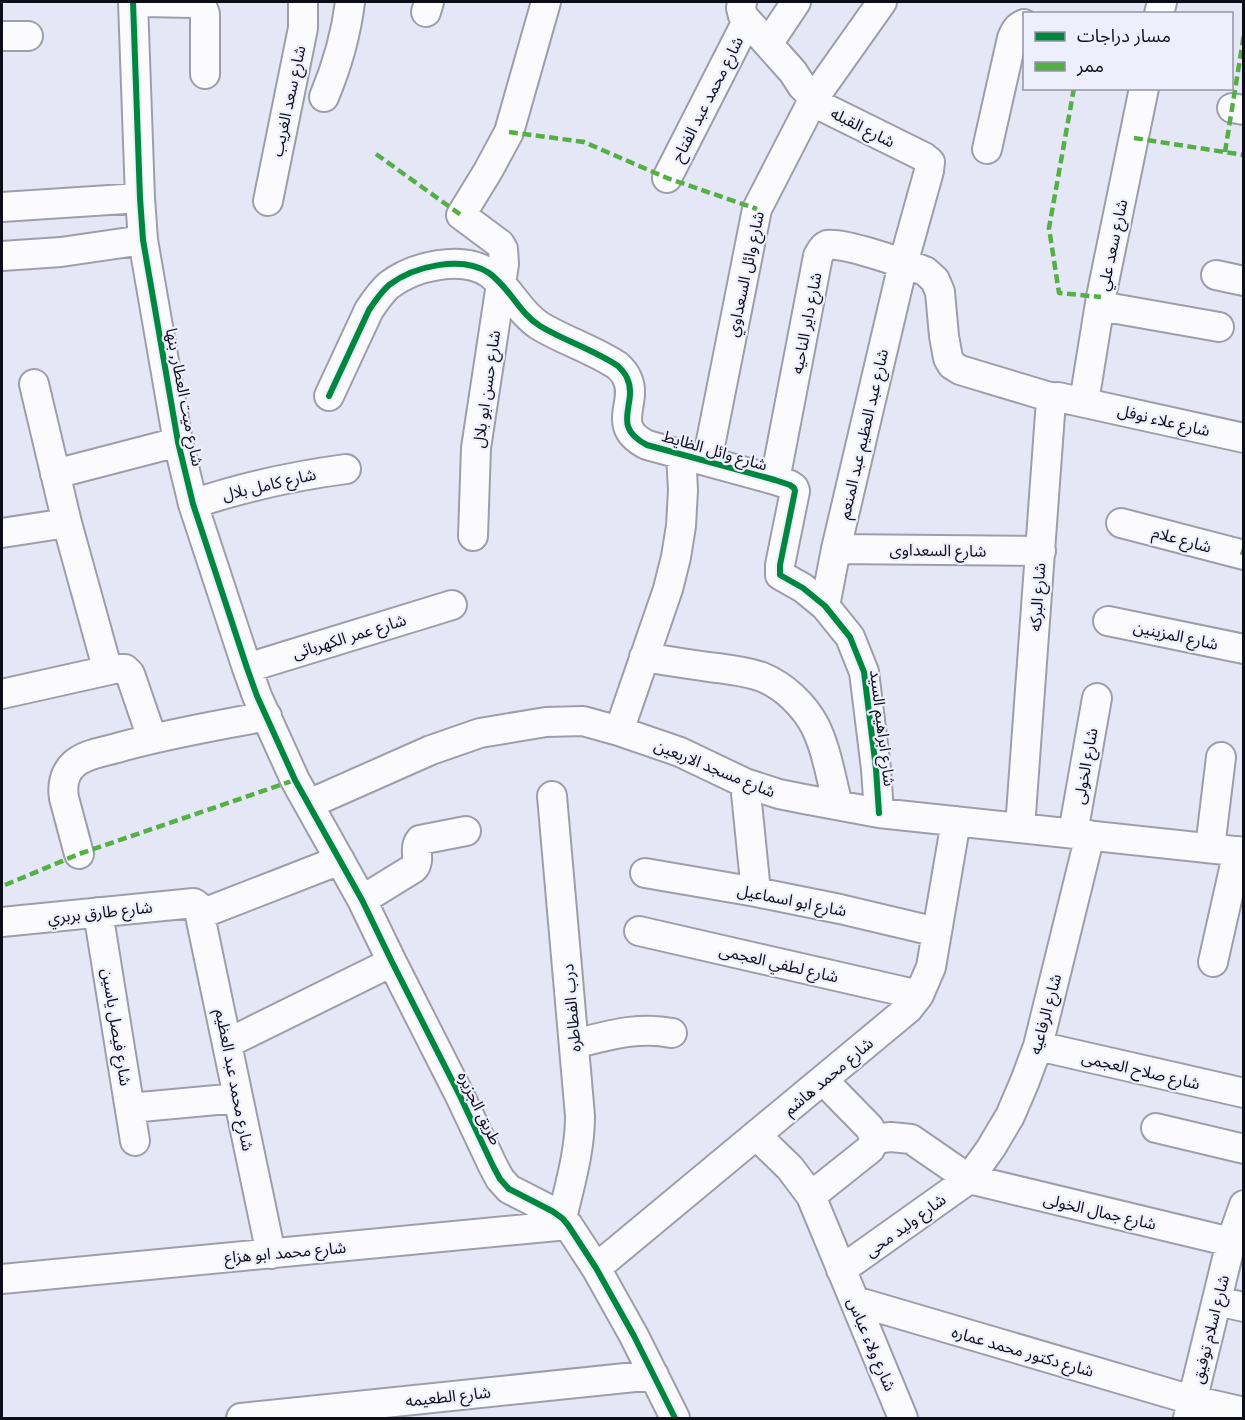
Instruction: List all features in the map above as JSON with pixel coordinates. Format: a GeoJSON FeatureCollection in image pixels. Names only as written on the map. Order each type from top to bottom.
{"type":"FeatureCollection","features":[{"type":"Feature","properties":{"kind":"street","name":"شارع ميت العطار, بنها"},"geometry":{"type":"LineString","coordinates":[[133,2],[143,240],[178,442],[193,504],[247,668],[295,780]]}},
{"type":"Feature","properties":{"kind":"street"},"geometry":{"type":"LineString","coordinates":[[143,2],[194,3],[202,6],[205,14],[205,74]]}},
{"type":"Feature","properties":{"kind":"street","name":"شارع سعد الغريب"},"geometry":{"type":"LineString","coordinates":[[268,201],[303,28],[303,2]]}},
{"type":"Feature","properties":{"kind":"street"},"geometry":{"type":"LineString","coordinates":[[324,97],[344,40],[350,2]]}},
{"type":"Feature","properties":{"kind":"street","name":"شارع حسن ابو بلال"},"geometry":{"type":"LineString","coordinates":[[472,536],[476,448],[504,255],[500,243],[461,215],[509,132],[546,2]]}},
{"type":"Feature","properties":{"kind":"street","name":"شارع محمد عبد الفتاح"},"geometry":{"type":"LineString","coordinates":[[768,44],[796,2]]}},
{"type":"Feature","properties":{"kind":"street"},"geometry":{"type":"LineString","coordinates":[[814,98],[882,2]]}},
{"type":"Feature","properties":{"kind":"street","name":"شارع محمد عبد الفتاح"},"geometry":{"type":"LineString","coordinates":[[667,178],[745,11]]}},
{"type":"Feature","properties":{"kind":"street","name":"شارع القبله"},"geometry":{"type":"LineString","coordinates":[[745,11],[802,86],[825,108],[930,162],[903,264]]}},
{"type":"Feature","properties":{"kind":"street"},"geometry":{"type":"LineString","coordinates":[[987,149],[1012,38],[1014,32],[1023,25]]}},
{"type":"Feature","properties":{"kind":"street","name":"شارع سعد علي"},"geometry":{"type":"LineString","coordinates":[[1083,402],[1144,90]]}},
{"type":"Feature","properties":{"kind":"street","name":"شارع وائل السعداوي"},"geometry":{"type":"LineString","coordinates":[[694,458],[757,209],[814,98]]}},
{"type":"Feature","properties":{"kind":"street"},"geometry":{"type":"LineString","coordinates":[[2,207],[140,198]]}},
{"type":"Feature","properties":{"kind":"street"},"geometry":{"type":"LineString","coordinates":[[2,256],[62,252],[143,240]]}},
{"type":"Feature","properties":{"kind":"street","name":"شارع داير الناحيه"},"geometry":{"type":"LineString","coordinates":[[775,480],[818,256],[823,248],[833,244],[903,264]]}},
{"type":"Feature","properties":{"kind":"street"},"geometry":{"type":"LineString","coordinates":[[329,396],[369,310],[377,297],[400,278],[414,271],[451,263],[474,266],[489,273],[501,284]]}},
{"type":"Feature","properties":{"kind":"street"},"geometry":{"type":"LineString","coordinates":[[903,264],[925,271],[934,280],[940,292],[946,347],[952,365],[960,370],[1053,398],[1083,402]]}},
{"type":"Feature","properties":{"kind":"street","name":"شارع عبد العظيم عبد المنعم"},"geometry":{"type":"LineString","coordinates":[[825,606],[836,549],[903,264]]}},
{"type":"Feature","properties":{"kind":"street","name":"شارع وائل الظايط"},"geometry":{"type":"LineString","coordinates":[[501,284],[524,314],[539,326],[612,362],[623,372],[630,392],[627,422],[634,436],[647,445],[775,480]]}},
{"type":"Feature","properties":{"kind":"street"},"geometry":{"type":"LineString","coordinates":[[1100,306],[1219,327]]}},
{"type":"Feature","properties":{"kind":"street"},"geometry":{"type":"LineString","coordinates":[[34,384],[67,523],[106,664],[109,668],[114,669]]}},
{"type":"Feature","properties":{"kind":"street","name":"شارع البركه"},"geometry":{"type":"LineString","coordinates":[[1020,828],[1053,398]]}},
{"type":"Feature","properties":{"kind":"street","name":"شارع علاء نوفل"},"geometry":{"type":"LineString","coordinates":[[1083,402],[1244,438]]}},
{"type":"Feature","properties":{"kind":"street"},"geometry":{"type":"LineString","coordinates":[[55,474],[178,442]]}},
{"type":"Feature","properties":{"kind":"street"},"geometry":{"type":"LineString","coordinates":[[619,731],[668,589],[681,526],[683,490],[694,458]]}},
{"type":"Feature","properties":{"kind":"street","name":"شارع كامل بلال"},"geometry":{"type":"LineString","coordinates":[[193,504],[230,491],[268,482],[345,469]]}},
{"type":"Feature","properties":{"kind":"street","name":"شارع ابراهيم السيد"},"geometry":{"type":"LineString","coordinates":[[775,480],[790,485],[795,491],[780,575],[803,588],[825,606],[850,637],[864,672],[879,813]]}},
{"type":"Feature","properties":{"kind":"street"},"geometry":{"type":"LineString","coordinates":[[2,533],[67,523]]}},
{"type":"Feature","properties":{"kind":"street","name":"شارع علام"},"geometry":{"type":"LineString","coordinates":[[1121,523],[1244,555]]}},
{"type":"Feature","properties":{"kind":"street","name":"شارع السعداوى"},"geometry":{"type":"LineString","coordinates":[[836,549],[1041,551]]}},
{"type":"Feature","properties":{"kind":"street","name":"شارع عمر الكهربائى"},"geometry":{"type":"LineString","coordinates":[[247,668],[452,605]]}},
{"type":"Feature","properties":{"kind":"street","name":"شارع المزينين"},"geometry":{"type":"LineString","coordinates":[[1108,621],[1244,649]]}},
{"type":"Feature","properties":{"kind":"street"},"geometry":{"type":"LineString","coordinates":[[644,657],[762,677],[796,699],[815,726],[821,741],[838,805]]}},
{"type":"Feature","properties":{"kind":"street"},"geometry":{"type":"LineString","coordinates":[[2,694],[114,669],[125,669],[130,674],[152,738]]}},
{"type":"Feature","properties":{"kind":"street","name":"شارع الخولى"},"geometry":{"type":"LineString","coordinates":[[1081,834],[1097,698]]}},
{"type":"Feature","properties":{"kind":"street"},"geometry":{"type":"LineString","coordinates":[[79,854],[63,789],[64,781],[74,764],[90,755],[152,738],[267,716]]}},
{"type":"Feature","properties":{"kind":"street","name":"شارع مسجد الاربعين"},"geometry":{"type":"LineString","coordinates":[[309,804],[431,750],[480,733],[546,722],[583,721],[680,752],[745,783],[779,794],[879,813],[1241,852]]}},
{"type":"Feature","properties":{"kind":"street"},"geometry":{"type":"LineString","coordinates":[[1210,848],[1221,757]]}},
{"type":"Feature","properties":{"kind":"street","name":"طريق الجزيره"},"geometry":{"type":"LineString","coordinates":[[295,780],[362,900],[500,1179],[510,1189],[552,1211],[565,1221],[596,1268],[634,1336],[675,1419]]}},
{"type":"Feature","properties":{"kind":"street"},"geometry":{"type":"LineString","coordinates":[[745,783],[756,892]]}},
{"type":"Feature","properties":{"kind":"street","name":"درب الفطاطره"},"geometry":{"type":"LineString","coordinates":[[552,796],[580,1116],[580,1134],[565,1221]]}},
{"type":"Feature","properties":{"kind":"street","name":"شارع محمد هاشم"},"geometry":{"type":"LineString","coordinates":[[596,1268],[908,1009],[919,995],[931,967],[956,821]]}},
{"type":"Feature","properties":{"kind":"street"},"geometry":{"type":"LineString","coordinates":[[362,900],[414,868],[418,861],[417,846],[420,840],[466,831]]}},
{"type":"Feature","properties":{"kind":"street","name":"شارع الرفاعيه"},"geometry":{"type":"LineString","coordinates":[[969,1179],[1010,1116],[1038,1046],[1081,834]]}},
{"type":"Feature","properties":{"kind":"street"},"geometry":{"type":"LineString","coordinates":[[1213,962],[1241,852]]}},
{"type":"Feature","properties":{"kind":"street"},"geometry":{"type":"LineString","coordinates":[[200,910],[340,860]]}},
{"type":"Feature","properties":{"kind":"street","name":"شارع ابو اسماعيل"},"geometry":{"type":"LineString","coordinates":[[645,873],[756,892],[937,932]]}},
{"type":"Feature","properties":{"kind":"street","name":"شارع طارق بربري"},"geometry":{"type":"LineString","coordinates":[[2,922],[194,903],[200,910]]}},
{"type":"Feature","properties":{"kind":"street","name":"شارع محمد عبد العظيم"},"geometry":{"type":"LineString","coordinates":[[200,910],[271,1254]]}},
{"type":"Feature","properties":{"kind":"street","name":"شارع فيصل ياسين"},"geometry":{"type":"LineString","coordinates":[[98,912],[135,1141]]}},
{"type":"Feature","properties":{"kind":"street","name":"شارع لطفي العجمى"},"geometry":{"type":"LineString","coordinates":[[639,931],[919,995]]}},
{"type":"Feature","properties":{"kind":"street"},"geometry":{"type":"LineString","coordinates":[[228,1043],[392,963]]}},
{"type":"Feature","properties":{"kind":"street"},"geometry":{"type":"LineString","coordinates":[[574,1044],[634,1030],[659,1030],[672,1033]]}},
{"type":"Feature","properties":{"kind":"street","name":"شارع صلاح العجمى"},"geometry":{"type":"LineString","coordinates":[[1038,1046],[1244,1093]]}},
{"type":"Feature","properties":{"kind":"street"},"geometry":{"type":"LineString","coordinates":[[811,1196],[870,1149],[874,1139],[869,1127],[823,1080]]}},
{"type":"Feature","properties":{"kind":"street"},"geometry":{"type":"LineString","coordinates":[[130,1108],[238,1098]]}},
{"type":"Feature","properties":{"kind":"street"},"geometry":{"type":"LineString","coordinates":[[1156,1128],[1244,1149]]}},
{"type":"Feature","properties":{"kind":"street","name":"شارع ولاء عباس"},"geometry":{"type":"LineString","coordinates":[[756,1135],[790,1168],[811,1196],[903,1419]]}},
{"type":"Feature","properties":{"kind":"street"},"geometry":{"type":"LineString","coordinates":[[874,1139],[891,1137],[911,1139],[969,1179]]}},
{"type":"Feature","properties":{"kind":"street","name":"شارع جمال الخولى"},"geometry":{"type":"LineString","coordinates":[[969,1179],[1231,1242]]}},
{"type":"Feature","properties":{"kind":"street","name":"شارع وليد محى"},"geometry":{"type":"LineString","coordinates":[[841,1270],[969,1179]]}},
{"type":"Feature","properties":{"kind":"street","name":"شارع اسلام توفيق"},"geometry":{"type":"LineString","coordinates":[[1190,1409],[1230,1304],[1231,1242],[1244,1205]]}},
{"type":"Feature","properties":{"kind":"street","name":"شارع محمد ابو هزاع"},"geometry":{"type":"LineString","coordinates":[[2,1279],[271,1254],[565,1221]]}},
{"type":"Feature","properties":{"kind":"street","name":"شارع دكتور محمد عماره"},"geometry":{"type":"LineString","coordinates":[[855,1301],[1190,1409],[1244,1412]]}},
{"type":"Feature","properties":{"kind":"street","name":"شارع الطعيمه"},"geometry":{"type":"LineString","coordinates":[[241,1418],[654,1375]]}},
{"type":"Feature","properties":{"kind":"marked path"},"geometry":{"type":"LineString","coordinates":[[1225,152],[1244,34]]}},
{"type":"Feature","properties":{"kind":"marked path"},"geometry":{"type":"LineString","coordinates":[[1074,90],[1049,228],[1059,293],[1101,297]]}},
{"type":"Feature","properties":{"kind":"marked path"},"geometry":{"type":"LineString","coordinates":[[509,132],[584,142],[667,178],[757,209]]}},
{"type":"Feature","properties":{"kind":"marked path"},"geometry":{"type":"LineString","coordinates":[[1134,138],[1244,155]]}},
{"type":"Feature","properties":{"kind":"marked path"},"geometry":{"type":"LineString","coordinates":[[376,154],[461,215]]}},
{"type":"Feature","properties":{"kind":"marked path"},"geometry":{"type":"LineString","coordinates":[[1242,555],[1244,549]]}},
{"type":"Feature","properties":{"kind":"marked path"},"geometry":{"type":"LineString","coordinates":[[5,885],[79,854],[295,780]]}},
{"type":"Feature","properties":{"kind":"cycle path"},"geometry":{"type":"LineString","coordinates":[[133,2],[143,240],[178,442],[193,504],[257,696],[295,780],[362,900],[500,1179],[509,1189],[552,1211],[568,1225],[596,1268],[634,1336],[675,1418]]}},
{"type":"Feature","properties":{"kind":"cycle path"},"geometry":{"type":"LineString","coordinates":[[329,396],[369,310],[389,285],[399,278],[425,268],[438,265],[466,265],[489,273],[540,326],[619,367],[630,387],[627,422],[636,438],[647,445],[775,480],[794,488],[780,575],[803,588],[825,606],[850,637],[864,672],[879,813]]}}]}
